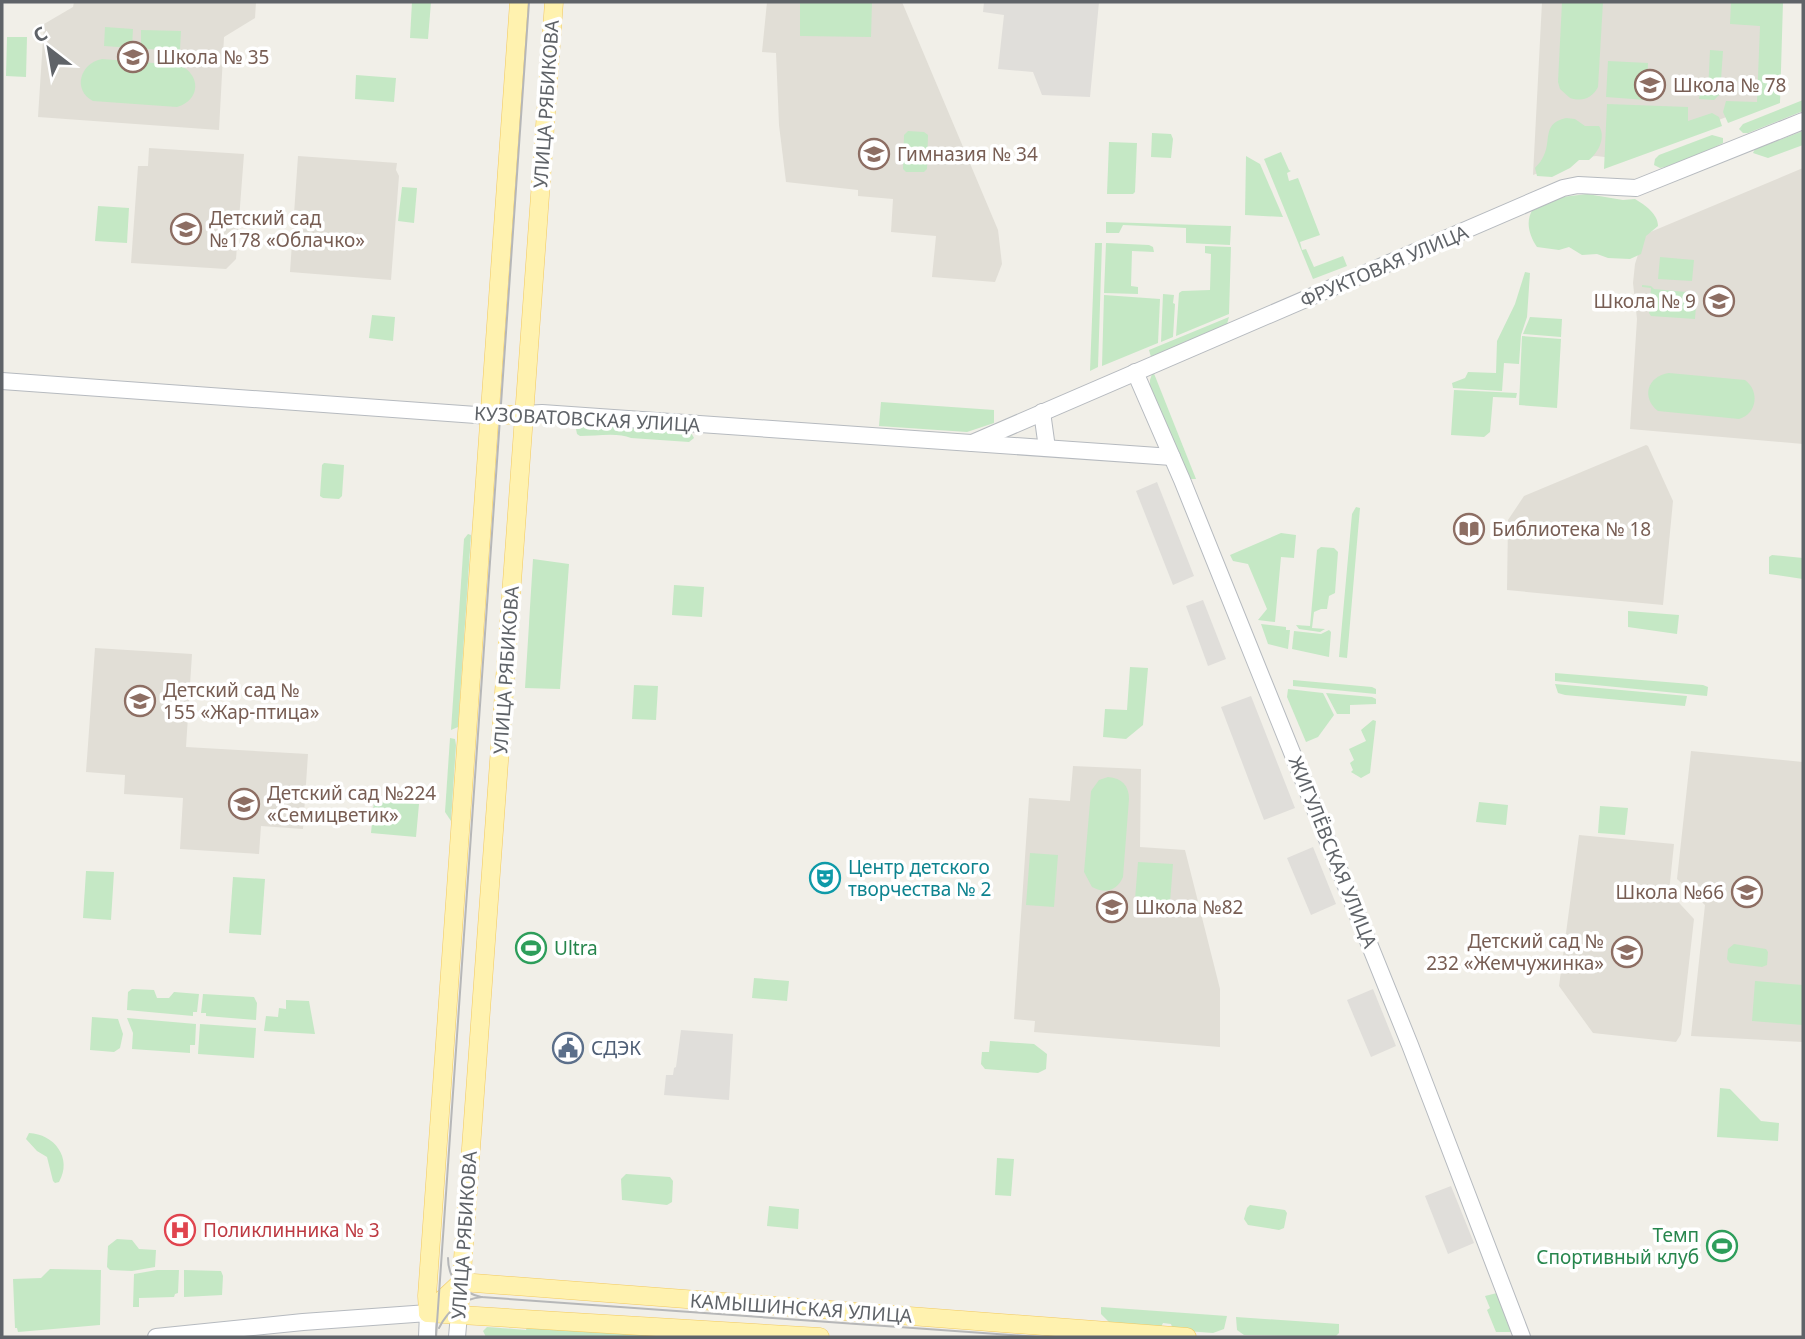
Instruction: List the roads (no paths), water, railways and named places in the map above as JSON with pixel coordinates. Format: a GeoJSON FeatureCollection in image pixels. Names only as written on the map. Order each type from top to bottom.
{"type":"FeatureCollection","features":[{"type":"Feature","properties":{"kind":"main road","name":"УЛИЦА РЯБИКОВА"},"geometry":{"type":"LineString","coordinates":[[428,1313],[427,1296],[519,2]]}},
{"type":"Feature","properties":{"kind":"main road","name":"УЛИЦА РЯБИКОВА"},"geometry":{"type":"LineString","coordinates":[[459,1314],[554,2]]}},
{"type":"Feature","properties":{"kind":"main road","name":"КУЗОВАТОВСКАЯ УЛИЦА"},"geometry":{"type":"LineString","coordinates":[[491,416],[524,414]]}},
{"type":"Feature","properties":{"kind":"main road"},"geometry":{"type":"LineString","coordinates":[[428,1313],[461,1282]]}},
{"type":"Feature","properties":{"kind":"main road","name":"КАМЫШИНСКАЯ УЛИЦА"},"geometry":{"type":"LineString","coordinates":[[461,1282],[1187,1337]]}},
{"type":"Feature","properties":{"kind":"main road","name":"КАМЫШИНСКАЯ УЛИЦА"},"geometry":{"type":"LineString","coordinates":[[428,1313],[821,1337]]}},
{"type":"Feature","properties":{"kind":"street","name":"ФРУКТОВАЯ УЛИЦА"},"geometry":{"type":"LineString","coordinates":[[972,443],[1563,188],[1578,185],[1636,188],[1803,121]]}},
{"type":"Feature","properties":{"kind":"street","name":"ЖИГУЛЁВСКАЯ УЛИЦА"},"geometry":{"type":"LineString","coordinates":[[1135,372],[1172,457],[1426,1085],[1521,1337]]}},
{"type":"Feature","properties":{"kind":"street","name":"КУЗОВАТОВСКАЯ УЛИЦА"},"geometry":{"type":"LineString","coordinates":[[2,381],[491,416]]}},
{"type":"Feature","properties":{"kind":"street"},"geometry":{"type":"LineString","coordinates":[[1042,412],[1047,448]]}},
{"type":"Feature","properties":{"kind":"street","name":"КУЗОВАТОВСКАЯ УЛИЦА"},"geometry":{"type":"LineString","coordinates":[[524,414],[542,413],[1172,457]]}},
{"type":"Feature","properties":{"kind":"street","name":"КАМЫШИНСКАЯ УЛИЦА"},"geometry":{"type":"LineString","coordinates":[[156,1337],[428,1313]]}},
{"type":"Feature","properties":{"kind":"street","name":"УЛИЦА РЯБИКОВА"},"geometry":{"type":"LineString","coordinates":[[427,1337],[428,1313]]}},
{"type":"Feature","properties":{"kind":"street","name":"УЛИЦА РЯБИКОВА"},"geometry":{"type":"LineString","coordinates":[[457,1337],[459,1314]]}},
{"type":"Feature","properties":{"kind":"tram line"},"geometry":{"type":"LineString","coordinates":[[436,1337],[529,2]]}},
{"type":"Feature","properties":{"kind":"tram line"},"geometry":{"type":"LineString","coordinates":[[448,1258],[450,1272],[457,1284],[467,1292],[481,1297],[1039,1337]]}},
{"type":"Feature","properties":{"kind":"tram line"},"geometry":{"type":"LineString","coordinates":[[439,1328],[456,1306],[482,1297]]}},
{"type":"Feature","properties":{"kind":"place","name":"Школа № 35"},"geometry":{"type":"Point","coordinates":[133,57]}},
{"type":"Feature","properties":{"kind":"place","name":"Школа № 78"},"geometry":{"type":"Point","coordinates":[1650,85]}},
{"type":"Feature","properties":{"kind":"place","name":"Гимназия № 34"},"geometry":{"type":"Point","coordinates":[874,154]}},
{"type":"Feature","properties":{"kind":"place","name":"Детский сад №178 «Облачко»"},"geometry":{"type":"Point","coordinates":[186,229]}},
{"type":"Feature","properties":{"kind":"place","name":"Школа № 9"},"geometry":{"type":"Point","coordinates":[1719,301]}},
{"type":"Feature","properties":{"kind":"place","name":"Библиотека № 18"},"geometry":{"type":"Point","coordinates":[1469,529]}},
{"type":"Feature","properties":{"kind":"place","name":"Детский сад № 155 «Жар-птица»"},"geometry":{"type":"Point","coordinates":[140,701]}},
{"type":"Feature","properties":{"kind":"place","name":"Детский сад №224 «Семицветик»"},"geometry":{"type":"Point","coordinates":[244,804]}},
{"type":"Feature","properties":{"kind":"place","name":"Центр детского творчества № 2"},"geometry":{"type":"Point","coordinates":[825,878]}},
{"type":"Feature","properties":{"kind":"place","name":"Школа №66"},"geometry":{"type":"Point","coordinates":[1747,892]}},
{"type":"Feature","properties":{"kind":"place","name":"Школа №82"},"geometry":{"type":"Point","coordinates":[1112,907]}},
{"type":"Feature","properties":{"kind":"place","name":"Ultra"},"geometry":{"type":"Point","coordinates":[531,948]}},
{"type":"Feature","properties":{"kind":"place","name":"Детский сад № 232 «Жемчужинка»"},"geometry":{"type":"Point","coordinates":[1627,952]}},
{"type":"Feature","properties":{"kind":"place","name":"СДЭК"},"geometry":{"type":"Point","coordinates":[568,1048]}},
{"type":"Feature","properties":{"kind":"place","name":"Поликлинника № 3"},"geometry":{"type":"Point","coordinates":[180,1230]}},
{"type":"Feature","properties":{"kind":"place","name":"Темп Спортивный клуб"},"geometry":{"type":"Point","coordinates":[1722,1246]}}]}
